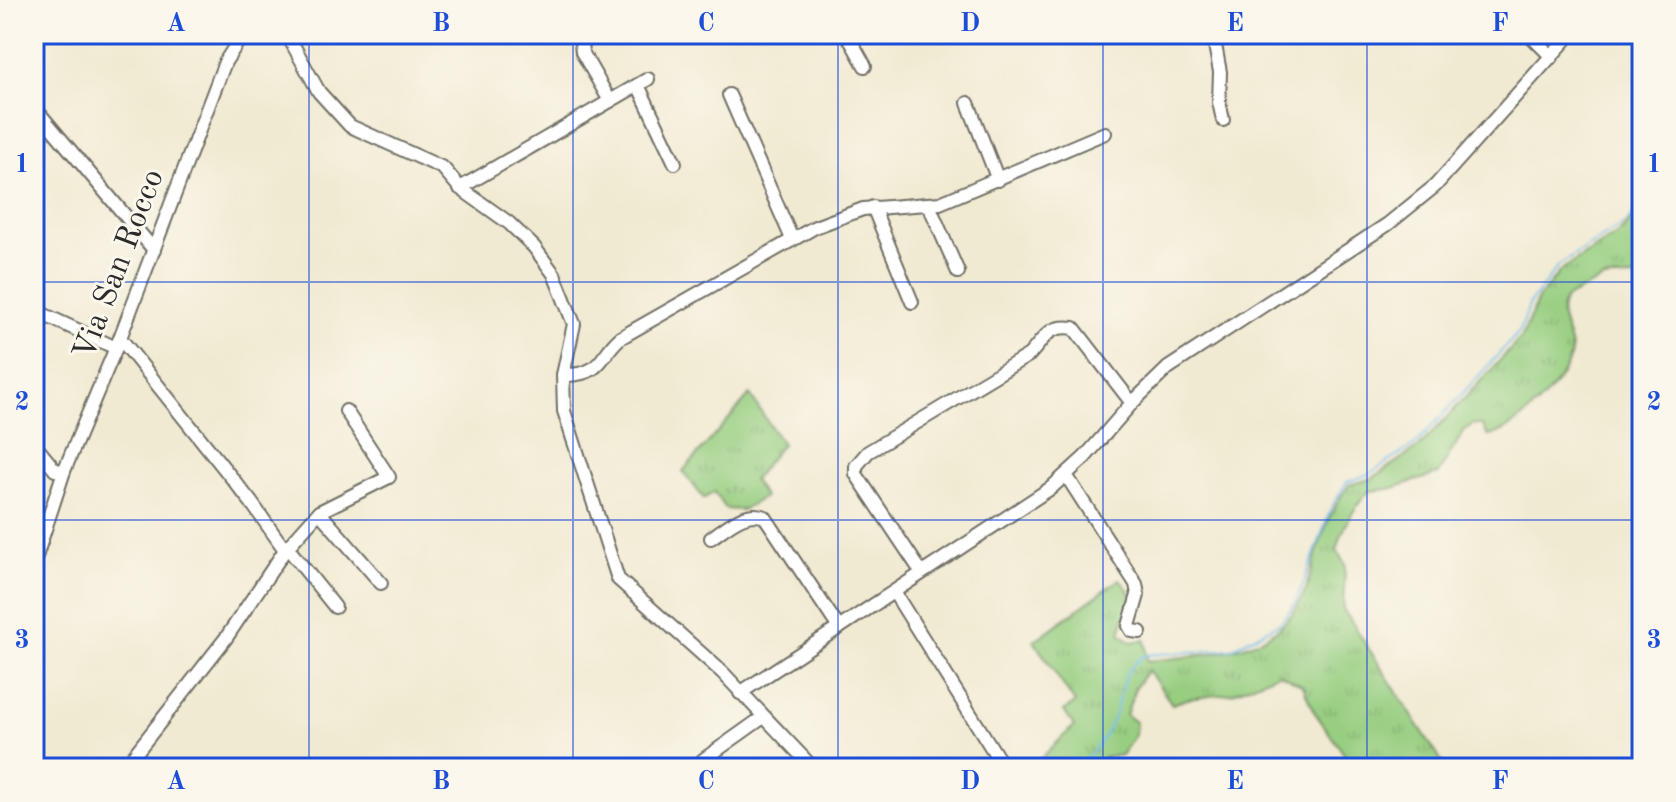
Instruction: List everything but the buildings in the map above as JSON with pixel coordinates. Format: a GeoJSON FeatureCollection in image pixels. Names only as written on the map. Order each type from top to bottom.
{"type":"FeatureCollection","features":[{"type":"Feature","properties":{"kind":"street"},"geometry":{"type":"LineString","coordinates":[[225,62],[234,34]]}},
{"type":"Feature","properties":{"kind":"street","name":"Via San Rocco"},"geometry":{"type":"LineString","coordinates":[[34,563],[64,471],[118,343],[225,62],[243,34]]}},
{"type":"Feature","properties":{"kind":"street"},"geometry":{"type":"LineString","coordinates":[[287,34],[319,92],[350,126],[390,147],[443,168],[460,188],[509,223],[534,247],[554,274],[574,324],[563,375],[564,411],[607,556],[618,579],[723,673],[762,718],[813,768]]}},
{"type":"Feature","properties":{"kind":"street"},"geometry":{"type":"LineString","coordinates":[[580,34],[582,52],[610,101]]}},
{"type":"Feature","properties":{"kind":"street"},"geometry":{"type":"LineString","coordinates":[[847,34],[865,66]]}},
{"type":"Feature","properties":{"kind":"street"},"geometry":{"type":"LineString","coordinates":[[1213,34],[1220,72],[1219,102],[1223,120]]}},
{"type":"Feature","properties":{"kind":"street"},"geometry":{"type":"LineString","coordinates":[[1529,34],[1552,57]]}},
{"type":"Feature","properties":{"kind":"street"},"geometry":{"type":"LineString","coordinates":[[740,693],[1066,475],[1168,368],[1388,224],[1435,186],[1571,34]]}},
{"type":"Feature","properties":{"kind":"street"},"geometry":{"type":"LineString","coordinates":[[460,188],[643,82],[675,163]]}},
{"type":"Feature","properties":{"kind":"street"},"geometry":{"type":"LineString","coordinates":[[729,95],[792,239]]}},
{"type":"Feature","properties":{"kind":"street"},"geometry":{"type":"LineString","coordinates":[[968,103],[998,180]]}},
{"type":"Feature","properties":{"kind":"street"},"geometry":{"type":"LineString","coordinates":[[34,107],[154,250]]}},
{"type":"Feature","properties":{"kind":"street"},"geometry":{"type":"LineString","coordinates":[[563,375],[593,368],[607,359],[620,338],[792,239],[838,217],[873,207],[929,205],[998,180],[1105,133]]}},
{"type":"Feature","properties":{"kind":"street"},"geometry":{"type":"LineString","coordinates":[[929,205],[958,272]]}},
{"type":"Feature","properties":{"kind":"street"},"geometry":{"type":"LineString","coordinates":[[873,207],[912,302]]}},
{"type":"Feature","properties":{"kind":"street"},"geometry":{"type":"LineString","coordinates":[[34,310],[118,343],[335,607]]}},
{"type":"Feature","properties":{"kind":"street"},"geometry":{"type":"LineString","coordinates":[[922,573],[856,474],[856,466],[868,452],[1029,355],[1042,335],[1064,327],[1081,334],[1132,403]]}},
{"type":"Feature","properties":{"kind":"street"},"geometry":{"type":"LineString","coordinates":[[124,768],[226,638],[286,549],[319,512],[389,477],[346,411]]}},
{"type":"Feature","properties":{"kind":"street"},"geometry":{"type":"LineString","coordinates":[[34,444],[55,470],[64,471]]}},
{"type":"Feature","properties":{"kind":"street"},"geometry":{"type":"LineString","coordinates":[[1066,475],[1136,584],[1138,595],[1129,626],[1140,632]]}},
{"type":"Feature","properties":{"kind":"street"},"geometry":{"type":"LineString","coordinates":[[319,512],[381,583]]}},
{"type":"Feature","properties":{"kind":"street"},"geometry":{"type":"LineString","coordinates":[[711,538],[740,518],[758,514],[765,517],[839,628]]}},
{"type":"Feature","properties":{"kind":"street"},"geometry":{"type":"LineString","coordinates":[[894,592],[1001,763]]}},
{"type":"Feature","properties":{"kind":"street"},"geometry":{"type":"LineString","coordinates":[[707,768],[703,760],[762,718]]}},
{"type":"Feature","properties":{"kind":"green space"},"geometry":{"type":"Polygon","coordinates":[[[1642,209],[1642,276],[1605,279],[1567,298],[1561,310],[1571,351],[1568,363],[1539,403],[1499,433],[1488,436],[1482,425],[1473,424],[1464,431],[1438,474],[1389,489],[1369,491],[1345,526],[1339,542],[1337,550],[1345,565],[1343,609],[1446,768],[1354,768],[1313,710],[1303,686],[1279,673],[1232,693],[1172,704],[1148,670],[1135,688],[1126,715],[1136,723],[1135,735],[1121,755],[1103,758],[1100,768],[1031,768],[1074,726],[1064,711],[1075,703],[1034,641],[1120,579],[1132,595],[1120,633],[1131,642],[1145,640],[1147,661],[1222,652],[1267,636],[1285,622],[1300,602],[1325,529],[1349,485],[1371,479],[1420,446],[1522,337],[1538,299],[1561,270],[1618,234],[1642,209]]]}},
{"type":"Feature","properties":{"kind":"green space"},"geometry":{"type":"Polygon","coordinates":[[[750,395],[782,444],[753,480],[764,497],[742,510],[726,509],[714,492],[704,499],[683,471],[750,395]]]}},
{"type":"Feature","properties":{"kind":"waterway"},"geometry":{"type":"LineString","coordinates":[[1074,768],[1104,736],[1127,673],[1138,660],[1146,655],[1231,649],[1281,622],[1296,603],[1332,506],[1347,482],[1369,474],[1416,444],[1520,331],[1530,303],[1559,265],[1627,222],[1642,202]]}}]}
